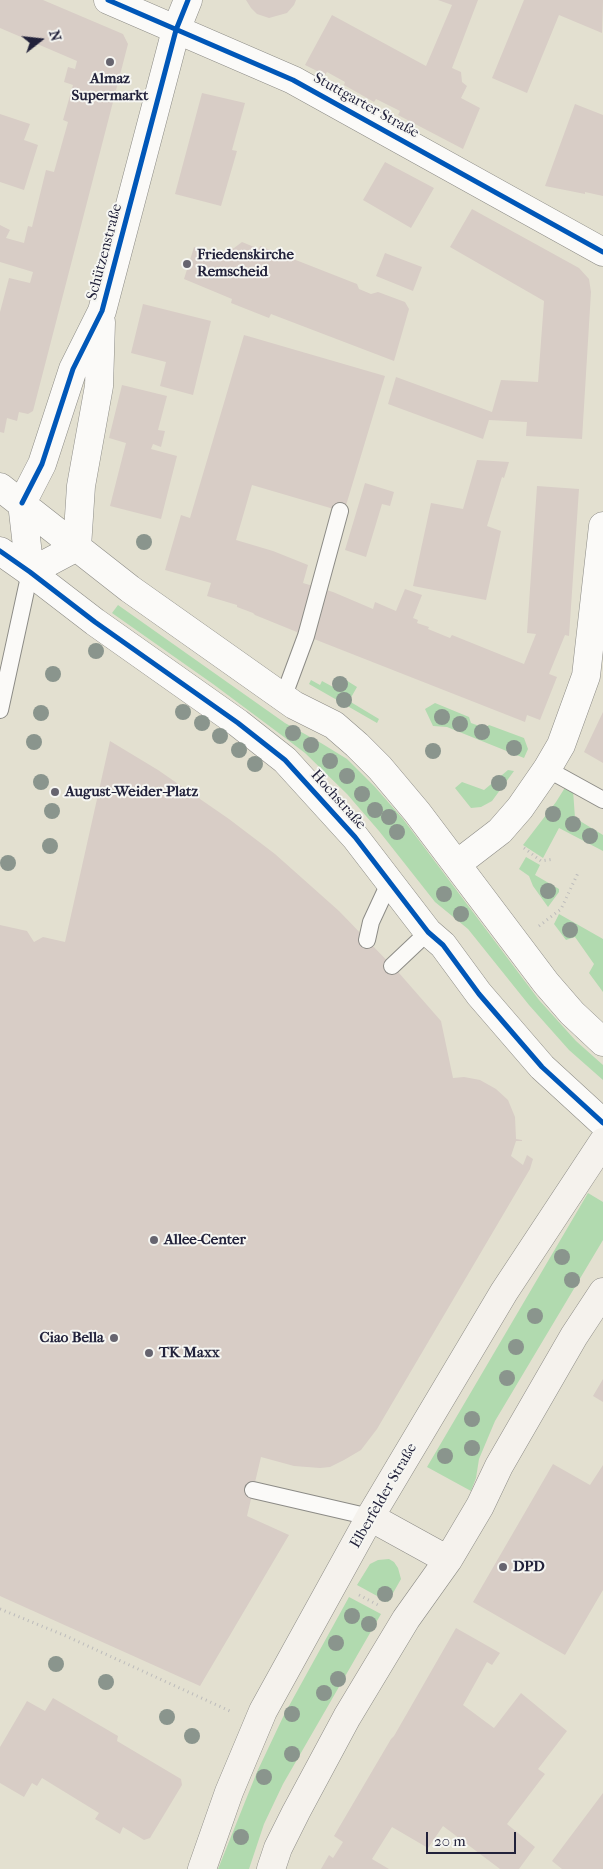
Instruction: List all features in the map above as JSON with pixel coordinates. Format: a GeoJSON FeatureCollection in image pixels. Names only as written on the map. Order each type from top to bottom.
{"type":"FeatureCollection","features":[{"type":"Feature","properties":{"kind":"main road","name":"Elberfelder Straße"},"geometry":{"type":"LineString","coordinates":[[202,1869],[229,1792],[256,1724],[370,1517],[504,1292],[603,1142]]}},
{"type":"Feature","properties":{"kind":"main road"},"geometry":{"type":"LineString","coordinates":[[271,1869],[278,1848],[296,1812],[347,1717],[406,1620],[448,1560],[480,1506],[499,1466],[564,1353],[603,1292]]}},
{"type":"Feature","properties":{"kind":"main road"},"geometry":{"type":"LineString","coordinates":[[370,1517],[448,1560]]}},
{"type":"Feature","properties":{"kind":"street","name":"Stuttgarter Straße"},"geometry":{"type":"LineString","coordinates":[[108,0],[293,80],[603,252]]}},
{"type":"Feature","properties":{"kind":"street","name":"Schützenstraße"},"geometry":{"type":"LineString","coordinates":[[78,547],[81,486],[98,386],[102,311],[176,30],[188,0]]}},
{"type":"Feature","properties":{"kind":"street","name":"Schützenstraße"},"geometry":{"type":"LineString","coordinates":[[22,503],[42,464],[73,369],[102,311]]}},
{"type":"Feature","properties":{"kind":"street"},"geometry":{"type":"LineString","coordinates":[[0,487],[130,589],[283,698],[334,725],[357,745],[411,804],[546,983],[572,1013],[603,1042]]}},
{"type":"Feature","properties":{"kind":"street"},"geometry":{"type":"LineString","coordinates":[[22,503],[30,572],[78,547]]}},
{"type":"Feature","properties":{"kind":"street"},"geometry":{"type":"LineString","coordinates":[[456,864],[500,830],[520,808],[561,745],[586,676],[603,526]]}},
{"type":"Feature","properties":{"kind":"street","name":"Hochstraße"},"geometry":{"type":"LineString","coordinates":[[0,551],[95,622],[238,723],[285,760],[355,837],[428,932],[442,945],[479,994],[542,1066],[603,1123]]}},
{"type":"Feature","properties":{"kind":"lane"},"geometry":{"type":"LineString","coordinates":[[283,698],[306,636],[340,511]]}},
{"type":"Feature","properties":{"kind":"lane"},"geometry":{"type":"LineString","coordinates":[[0,710],[30,572]]}},
{"type":"Feature","properties":{"kind":"lane"},"geometry":{"type":"LineString","coordinates":[[547,769],[603,800]]}},
{"type":"Feature","properties":{"kind":"lane"},"geometry":{"type":"LineString","coordinates":[[367,940],[371,922],[390,881]]}},
{"type":"Feature","properties":{"kind":"lane"},"geometry":{"type":"LineString","coordinates":[[392,966],[428,932]]}},
{"type":"Feature","properties":{"kind":"lane"},"geometry":{"type":"LineString","coordinates":[[255,1488],[370,1517]]}},
{"type":"Feature","properties":{"kind":"path"},"geometry":{"type":"LineString","coordinates":[[516,945],[560,909],[578,873]]}},
{"type":"Feature","properties":{"kind":"path"},"geometry":{"type":"LineString","coordinates":[[335,1581],[406,1620]]}},
{"type":"Feature","properties":{"kind":"path"},"geometry":{"type":"LineString","coordinates":[[0,1609],[182,1688],[256,1724]]}},
{"type":"Feature","properties":{"kind":"green space"},"geometry":{"type":"Polygon","coordinates":[[[118,605],[285,723],[347,759],[403,819],[539,1000],[576,1041],[603,1065],[603,1080],[569,1050],[529,1005],[468,929],[435,902],[347,794],[305,753],[213,684],[112,613],[118,605]]]}},
{"type":"Feature","properties":{"kind":"green space"},"geometry":{"type":"Polygon","coordinates":[[[341,677],[357,687],[349,701],[379,719],[377,723],[309,684],[311,680],[320,685],[322,681],[335,688],[341,677]]]}},
{"type":"Feature","properties":{"kind":"green space"},"geometry":{"type":"Polygon","coordinates":[[[435,703],[469,717],[471,723],[485,728],[489,725],[524,738],[528,749],[524,758],[447,727],[433,726],[425,709],[435,703]]]}},
{"type":"Feature","properties":{"kind":"green space"},"geometry":{"type":"Polygon","coordinates":[[[508,770],[514,771],[492,801],[481,807],[471,808],[455,788],[462,782],[484,790],[508,770]]]}},
{"type":"Feature","properties":{"kind":"green space"},"geometry":{"type":"Polygon","coordinates":[[[566,786],[573,790],[575,818],[603,835],[603,851],[559,828],[543,858],[523,845],[566,786]]]}},
{"type":"Feature","properties":{"kind":"green space"},"geometry":{"type":"Polygon","coordinates":[[[526,857],[540,865],[535,875],[559,889],[559,892],[548,907],[533,886],[529,876],[519,869],[526,857]]]}},
{"type":"Feature","properties":{"kind":"green space"},"geometry":{"type":"Polygon","coordinates":[[[559,914],[603,939],[603,992],[589,973],[594,964],[575,937],[566,940],[554,924],[559,914]]]}},
{"type":"Feature","properties":{"kind":"green space"},"geometry":{"type":"Polygon","coordinates":[[[588,1193],[603,1202],[603,1240],[495,1421],[479,1459],[476,1478],[471,1491],[427,1467],[588,1193]]]}},
{"type":"Feature","properties":{"kind":"green space"},"geometry":{"type":"Polygon","coordinates":[[[389,1559],[398,1568],[401,1579],[388,1602],[357,1585],[370,1564],[378,1560],[389,1559]]]}},
{"type":"Feature","properties":{"kind":"green space"},"geometry":{"type":"Polygon","coordinates":[[[349,1597],[381,1614],[283,1784],[264,1824],[249,1869],[218,1869],[257,1772],[284,1715],[349,1597]]]}},
{"type":"Feature","properties":{"kind":"building"},"geometry":{"type":"Polygon","coordinates":[[[0,0],[43,0],[123,34],[128,44],[33,411],[28,414],[19,412],[17,421],[7,418],[4,433],[0,432],[0,312],[9,278],[30,283],[33,272],[0,262],[0,225],[10,230],[6,238],[24,243],[28,226],[32,227],[46,170],[54,172],[68,122],[63,120],[73,85],[64,82],[68,67],[75,69],[77,61],[0,28],[0,0]]]}},
{"type":"Feature","properties":{"kind":"building"},"geometry":{"type":"Polygon","coordinates":[[[246,0],[296,0],[287,13],[269,18],[257,14],[246,0]]]}},
{"type":"Feature","properties":{"kind":"building"},"geometry":{"type":"Polygon","coordinates":[[[438,0],[478,0],[452,68],[461,72],[462,82],[467,86],[461,98],[480,108],[463,149],[398,115],[400,111],[376,99],[374,102],[344,85],[345,82],[327,72],[325,75],[305,65],[332,15],[426,66],[452,5],[438,0]]]}},
{"type":"Feature","properties":{"kind":"building"},"geometry":{"type":"Polygon","coordinates":[[[524,0],[603,0],[602,33],[559,15],[527,93],[492,78],[524,0]]]}},
{"type":"Feature","properties":{"kind":"building"},"geometry":{"type":"Polygon","coordinates":[[[202,93],[245,103],[232,150],[237,151],[221,206],[175,194],[202,93]]]}},
{"type":"Feature","properties":{"kind":"building"},"geometry":{"type":"Polygon","coordinates":[[[575,104],[603,115],[603,196],[545,186],[575,104]]]}},
{"type":"Feature","properties":{"kind":"building"},"geometry":{"type":"Polygon","coordinates":[[[0,114],[30,124],[24,140],[38,145],[24,190],[0,182],[0,114]]]}},
{"type":"Feature","properties":{"kind":"building"},"geometry":{"type":"Polygon","coordinates":[[[385,162],[434,188],[411,228],[363,200],[385,162]]]}},
{"type":"Feature","properties":{"kind":"building"},"geometry":{"type":"Polygon","coordinates":[[[472,209],[579,268],[589,279],[591,292],[582,439],[526,436],[527,422],[489,420],[483,439],[388,404],[396,377],[492,412],[501,380],[538,382],[544,301],[450,247],[472,209]]]}},
{"type":"Feature","properties":{"kind":"building"},"geometry":{"type":"Polygon","coordinates":[[[242,242],[259,249],[260,246],[357,284],[359,289],[371,294],[378,292],[405,302],[409,309],[394,361],[271,314],[269,318],[231,303],[232,299],[184,279],[194,247],[214,252],[223,252],[234,248],[242,242]]]}},
{"type":"Feature","properties":{"kind":"building"},"geometry":{"type":"Polygon","coordinates":[[[385,253],[422,267],[413,291],[376,276],[385,253]]]}},
{"type":"Feature","properties":{"kind":"building"},"geometry":{"type":"Polygon","coordinates":[[[143,304],[211,321],[193,395],[160,386],[166,362],[131,353],[143,304]]]}},
{"type":"Feature","properties":{"kind":"building"},"geometry":{"type":"Polygon","coordinates":[[[244,335],[385,376],[344,512],[252,485],[236,540],[273,551],[308,565],[303,583],[333,592],[373,609],[375,602],[396,611],[405,589],[422,595],[413,618],[418,620],[417,623],[450,638],[452,635],[524,664],[536,634],[527,633],[537,486],[579,489],[569,636],[565,635],[549,674],[557,677],[540,720],[527,715],[525,722],[319,641],[255,615],[237,607],[237,605],[207,596],[211,583],[165,570],[181,515],[190,518],[244,335]]]}},
{"type":"Feature","properties":{"kind":"building"},"geometry":{"type":"Polygon","coordinates":[[[122,385],[167,396],[158,430],[165,431],[161,447],[153,444],[151,449],[177,456],[161,519],[110,506],[126,443],[109,438],[122,385]]]}},
{"type":"Feature","properties":{"kind":"building"},"geometry":{"type":"Polygon","coordinates":[[[477,460],[509,462],[504,478],[502,477],[487,526],[501,531],[486,600],[413,586],[431,503],[463,509],[477,460]]]}},
{"type":"Feature","properties":{"kind":"building"},"geometry":{"type":"Polygon","coordinates":[[[365,483],[394,492],[390,506],[382,504],[366,557],[345,550],[365,483]]]}},
{"type":"Feature","properties":{"kind":"building"},"geometry":{"type":"Polygon","coordinates":[[[603,712],[603,763],[584,752],[603,712]]]}},
{"type":"Feature","properties":{"kind":"building","name":"Allee-Center"},"geometry":{"type":"Polygon","coordinates":[[[110,741],[158,770],[229,819],[275,854],[339,911],[399,973],[441,1021],[453,1078],[464,1077],[480,1080],[496,1089],[508,1100],[515,1117],[516,1139],[522,1140],[516,1141],[511,1156],[523,1165],[527,1155],[533,1159],[530,1169],[377,1429],[361,1450],[330,1467],[320,1468],[294,1466],[261,1457],[247,1516],[289,1535],[200,1686],[0,1596],[0,925],[27,931],[34,942],[43,937],[65,942],[110,741]]]}},
{"type":"Feature","properties":{"kind":"building"},"geometry":{"type":"Polygon","coordinates":[[[603,1379],[603,1402],[593,1396],[603,1379]]]}},
{"type":"Feature","properties":{"kind":"building"},"geometry":{"type":"Polygon","coordinates":[[[553,1464],[590,1485],[603,1465],[603,1590],[565,1655],[473,1602],[553,1464]]]}},
{"type":"Feature","properties":{"kind":"building"},"geometry":{"type":"Polygon","coordinates":[[[456,1628],[500,1653],[492,1665],[487,1662],[463,1705],[494,1728],[521,1693],[567,1731],[538,1769],[545,1774],[507,1824],[535,1847],[519,1869],[500,1869],[443,1826],[428,1848],[392,1827],[372,1859],[389,1869],[321,1869],[329,1855],[333,1858],[343,1842],[334,1836],[456,1628]]]}},
{"type":"Feature","properties":{"kind":"building"},"geometry":{"type":"Polygon","coordinates":[[[53,1698],[118,1736],[117,1741],[181,1779],[182,1785],[150,1838],[144,1840],[123,1827],[120,1834],[95,1819],[99,1813],[42,1778],[37,1786],[32,1783],[24,1797],[0,1783],[0,1747],[27,1701],[45,1711],[53,1698]]]}},
{"type":"Feature","properties":{"kind":"building"},"geometry":{"type":"Polygon","coordinates":[[[603,1793],[603,1869],[562,1869],[552,1861],[603,1793]]]}},
{"type":"Feature","properties":{"kind":"cycle path"},"geometry":{"type":"LineString","coordinates":[[108,0],[293,80],[603,252]]}},
{"type":"Feature","properties":{"kind":"cycle path"},"geometry":{"type":"LineString","coordinates":[[22,503],[42,464],[73,369],[102,311],[176,30],[188,0]]}},
{"type":"Feature","properties":{"kind":"cycle path"},"geometry":{"type":"LineString","coordinates":[[0,551],[95,622],[238,723],[285,760],[355,837],[428,932],[443,945],[479,994],[542,1067],[603,1123]]}},
{"type":"Feature","properties":{"kind":"place","name":"Almaz Supermarkt"},"geometry":{"type":"Point","coordinates":[110,62]}},
{"type":"Feature","properties":{"kind":"place","name":"Friedenskirche Remscheid"},"geometry":{"type":"Point","coordinates":[187,264]}},
{"type":"Feature","properties":{"kind":"place","name":"August-Weider-Platz"},"geometry":{"type":"Point","coordinates":[55,792]}},
{"type":"Feature","properties":{"kind":"place","name":"Allee-Center"},"geometry":{"type":"Point","coordinates":[154,1240]}},
{"type":"Feature","properties":{"kind":"place","name":"Ciao Bella"},"geometry":{"type":"Point","coordinates":[114,1338]}},
{"type":"Feature","properties":{"kind":"place","name":"TK Maxx"},"geometry":{"type":"Point","coordinates":[149,1353]}},
{"type":"Feature","properties":{"kind":"place","name":"DPD"},"geometry":{"type":"Point","coordinates":[503,1567]}}]}
